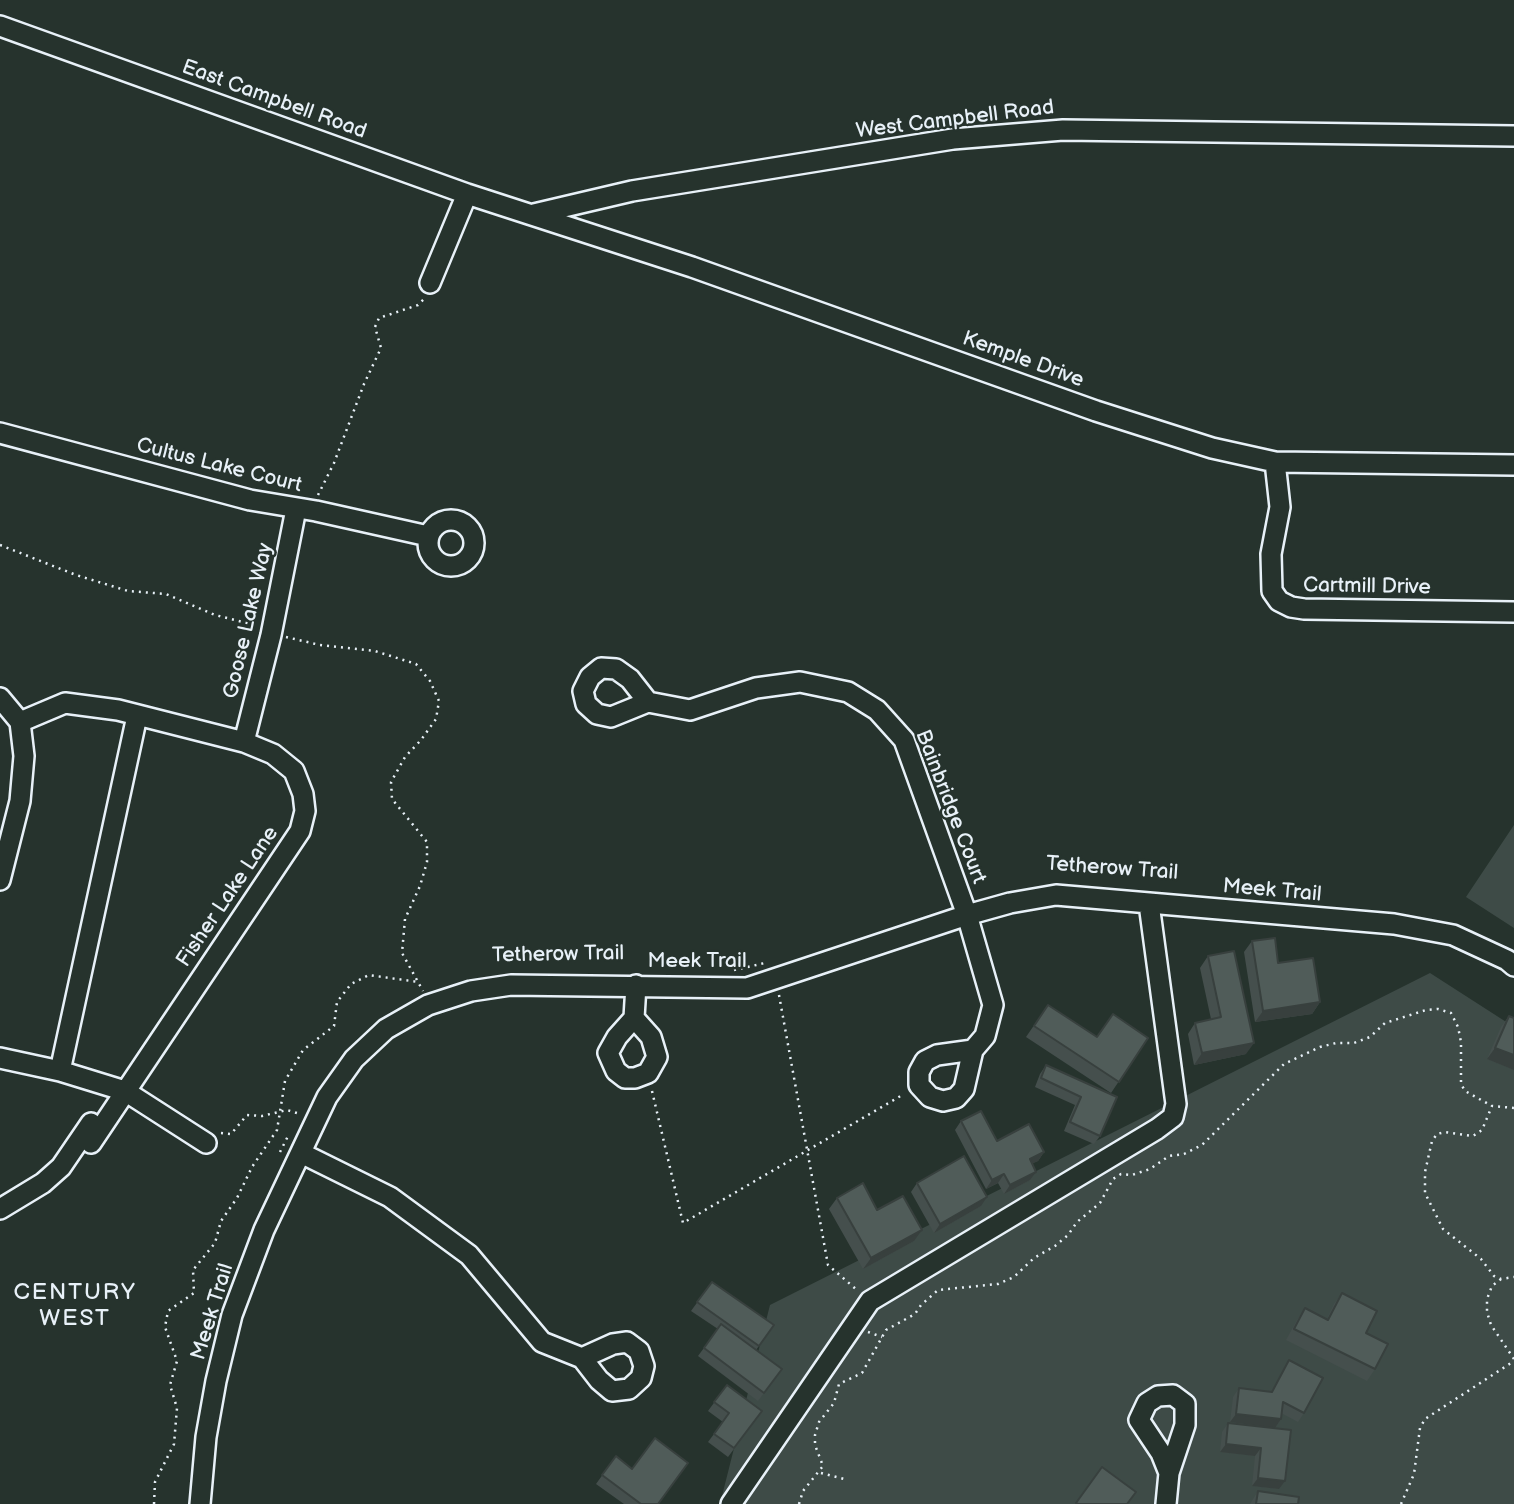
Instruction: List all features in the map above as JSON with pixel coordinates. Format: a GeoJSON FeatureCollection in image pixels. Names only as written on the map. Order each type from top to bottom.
{"type":"FeatureCollection","features":[{"type":"Feature","properties":{"kind":"street","name":"East Campbell Road"},"geometry":{"type":"LineString","coordinates":[[0,26],[467,194],[533,214]]}},
{"type":"Feature","properties":{"kind":"street","name":"West Campbell Road"},"geometry":{"type":"LineString","coordinates":[[533,214],[632,191],[953,139],[1035,132],[1215,131],[1514,136]]}},
{"type":"Feature","properties":{"kind":"street"},"geometry":{"type":"LineString","coordinates":[[430,283],[467,194]]}},
{"type":"Feature","properties":{"kind":"street","name":"Kemple Drive"},"geometry":{"type":"LineString","coordinates":[[533,214],[692,267],[1096,411],[1212,448],[1275,462],[1514,465]]}},
{"type":"Feature","properties":{"kind":"street","name":"Cultus Lake Court"},"geometry":{"type":"LineString","coordinates":[[0,433],[250,500],[428,536]]}},
{"type":"Feature","properties":{"kind":"street","name":"Cartmill Drive"},"geometry":{"type":"LineString","coordinates":[[1275,462],[1280,507],[1271,554],[1272,592],[1279,601],[1304,609],[1514,612]]}},
{"type":"Feature","properties":{"kind":"street","name":"Goose Lake Way"},"geometry":{"type":"LineString","coordinates":[[244,742],[306,510]]}},
{"type":"Feature","properties":{"kind":"street","name":"Bainbridge Court"},"geometry":{"type":"LineString","coordinates":[[648,702],[690,710],[756,688],[800,682],[848,692],[877,710],[904,740],[967,915],[993,1005],[985,1036],[972,1050],[964,1089],[956,1098],[943,1101],[930,1097],[919,1085]]}},
{"type":"Feature","properties":{"kind":"street"},"geometry":{"type":"LineString","coordinates":[[0,698],[20,722],[24,756],[20,800],[0,880]]}},
{"type":"Feature","properties":{"kind":"street","name":"Fisher Lake Lane"},"geometry":{"type":"LineString","coordinates":[[0,1209],[43,1183],[61,1167],[120,1089],[300,831],[305,811],[303,794],[294,771],[273,754],[244,742],[118,710],[65,703],[20,722]]}},
{"type":"Feature","properties":{"kind":"street"},"geometry":{"type":"LineString","coordinates":[[60,1071],[137,716]]}},
{"type":"Feature","properties":{"kind":"street","name":"Meek Trail"},"geometry":{"type":"LineString","coordinates":[[200,1504],[210,1415],[232,1315],[264,1230],[327,1097],[354,1059],[386,1029],[428,1005],[471,991],[511,985],[747,988],[774,970],[1010,903],[1056,895],[1394,924],[1453,935],[1514,966]]}},
{"type":"Feature","properties":{"kind":"street"},"geometry":{"type":"LineString","coordinates":[[731,1504],[870,1301],[1157,1129],[1173,1116],[1176,1104],[1149,904]]}},
{"type":"Feature","properties":{"kind":"street"},"geometry":{"type":"LineString","coordinates":[[634,1018],[651,1037],[657,1057],[648,1073],[635,1078],[625,1078],[615,1071],[608,1053],[617,1037],[634,1018],[636,985]]}},
{"type":"Feature","properties":{"kind":"street"},"geometry":{"type":"LineString","coordinates":[[919,1085],[919,1072],[925,1060],[937,1055],[972,1050]]}},
{"type":"Feature","properties":{"kind":"street"},"geometry":{"type":"LineString","coordinates":[[0,1058],[60,1071],[120,1089],[209,1135]]}},
{"type":"Feature","properties":{"kind":"street","name":"Fisher Lake Lane"},"geometry":{"type":"LineString","coordinates":[[91,1143],[120,1089]]}},
{"type":"Feature","properties":{"kind":"street"},"geometry":{"type":"LineString","coordinates":[[302,1153],[390,1196],[469,1255],[542,1342],[582,1358]]}},
{"type":"Feature","properties":{"kind":"street"},"geometry":{"type":"LineString","coordinates":[[1166,1504],[1169,1472]]}},
{"type":"Feature","properties":{"kind":"path"},"geometry":{"type":"LineString","coordinates":[[306,510],[334,463],[381,348],[375,327],[379,318],[418,305],[430,283]]}},
{"type":"Feature","properties":{"kind":"path"},"geometry":{"type":"LineString","coordinates":[[0,545],[76,575],[128,591],[166,594],[215,615],[255,625],[271,635],[397,656],[416,664],[430,681],[439,701],[436,719],[405,757],[391,782],[392,799],[427,842],[427,862],[420,886],[404,919],[402,953],[422,991],[432,987]]}},
{"type":"Feature","properties":{"kind":"path"},"geometry":{"type":"LineString","coordinates":[[734,970],[774,970],[828,1265],[870,1301]]}},
{"type":"Feature","properties":{"kind":"path"},"geometry":{"type":"LineString","coordinates":[[154,1504],[155,1482],[174,1444],[177,1408],[170,1385],[177,1361],[165,1327],[168,1311],[194,1293],[193,1270],[215,1243],[221,1221],[277,1130],[285,1081],[303,1050],[334,1026],[337,1002],[351,984],[369,975],[418,982]]}},
{"type":"Feature","properties":{"kind":"path"},"geometry":{"type":"LineString","coordinates":[[799,1504],[803,1491],[823,1466],[815,1435],[819,1422],[834,1403],[839,1384],[862,1373],[886,1330],[915,1314],[921,1304],[938,1290],[998,1284],[1014,1277],[1034,1258],[1068,1235],[1077,1222],[1100,1203],[1113,1180],[1121,1174],[1132,1175],[1150,1169],[1169,1156],[1184,1154],[1202,1145],[1284,1063],[1320,1047],[1336,1043],[1354,1043],[1370,1037],[1385,1023],[1438,1009],[1451,1013],[1458,1027],[1461,1042],[1461,1084],[1465,1091],[1492,1106],[1514,1108]]}},
{"type":"Feature","properties":{"kind":"path"},"geometry":{"type":"LineString","coordinates":[[648,1073],[683,1223],[807,1148],[919,1085]]}},
{"type":"Feature","properties":{"kind":"path"},"geometry":{"type":"LineString","coordinates":[[1492,1106],[1482,1130],[1473,1136],[1445,1132],[1432,1141],[1425,1172],[1425,1193],[1443,1228],[1481,1259],[1494,1276],[1501,1279]]}},
{"type":"Feature","properties":{"kind":"path"},"geometry":{"type":"LineString","coordinates":[[209,1135],[231,1134],[247,1115],[287,1110],[300,1114],[296,1122]]}},
{"type":"Feature","properties":{"kind":"path"},"geometry":{"type":"LineString","coordinates":[[278,1157],[291,1130]]}},
{"type":"Feature","properties":{"kind":"path"},"geometry":{"type":"LineString","coordinates":[[1401,1504],[1414,1474],[1420,1428],[1425,1419],[1514,1360],[1491,1325],[1487,1298],[1492,1286],[1501,1279],[1514,1277]]}},
{"type":"Feature","properties":{"kind":"path"},"geometry":{"type":"LineString","coordinates":[[820,1472],[848,1480]]}},
{"type":"Feature","properties":{"kind":"shaded area"},"geometry":{"type":"Polygon","coordinates":[[[1514,825],[1514,928],[1466,897],[1514,825]]]}},
{"type":"Feature","properties":{"kind":"shaded area"},"geometry":{"type":"Polygon","coordinates":[[[1430,973],[1514,1027],[1514,1504],[720,1504],[770,1305],[1430,973]]]}},
{"type":"Feature","properties":{"kind":"building"},"geometry":{"type":"Polygon","coordinates":[[[1275,938],[1278,963],[1313,958],[1320,1002],[1263,1011],[1252,941],[1275,938]]]}},
{"type":"Feature","properties":{"kind":"building"},"geometry":{"type":"Polygon","coordinates":[[[1234,951],[1254,1043],[1202,1053],[1195,1023],[1221,1017],[1208,956],[1234,951]]]}},
{"type":"Feature","properties":{"kind":"building"},"geometry":{"type":"Polygon","coordinates":[[[1048,1005],[1097,1037],[1113,1014],[1148,1038],[1119,1082],[1034,1026],[1048,1005]]]}},
{"type":"Feature","properties":{"kind":"building"},"geometry":{"type":"Polygon","coordinates":[[[1509,1016],[1514,1018],[1514,1055],[1495,1048],[1509,1016]]]}},
{"type":"Feature","properties":{"kind":"building"},"geometry":{"type":"Polygon","coordinates":[[[1046,1065],[1117,1097],[1100,1136],[1070,1122],[1081,1097],[1041,1078],[1046,1065]]]}},
{"type":"Feature","properties":{"kind":"building"},"geometry":{"type":"Polygon","coordinates":[[[981,1111],[997,1141],[1029,1124],[1044,1152],[1030,1159],[1036,1172],[1010,1185],[1004,1174],[992,1180],[961,1121],[981,1111]]]}},
{"type":"Feature","properties":{"kind":"building"},"geometry":{"type":"Polygon","coordinates":[[[964,1156],[987,1197],[940,1224],[917,1183],[964,1156]]]}},
{"type":"Feature","properties":{"kind":"building"},"geometry":{"type":"Polygon","coordinates":[[[863,1183],[877,1210],[903,1196],[922,1230],[871,1258],[837,1198],[863,1183]]]}},
{"type":"Feature","properties":{"kind":"building"},"geometry":{"type":"Polygon","coordinates":[[[712,1282],[774,1325],[759,1346],[697,1302],[712,1282]]]}},
{"type":"Feature","properties":{"kind":"building"},"geometry":{"type":"Polygon","coordinates":[[[1342,1293],[1377,1311],[1366,1333],[1388,1344],[1375,1369],[1294,1329],[1305,1308],[1328,1320],[1342,1293]]]}},
{"type":"Feature","properties":{"kind":"building"},"geometry":{"type":"Polygon","coordinates":[[[721,1324],[782,1369],[764,1393],[704,1348],[721,1324]]]}},
{"type":"Feature","properties":{"kind":"building"},"geometry":{"type":"Polygon","coordinates":[[[1289,1360],[1323,1378],[1304,1413],[1283,1402],[1281,1419],[1236,1414],[1239,1388],[1272,1392],[1289,1360]]]}},
{"type":"Feature","properties":{"kind":"building"},"geometry":{"type":"Polygon","coordinates":[[[727,1385],[762,1411],[734,1448],[714,1434],[729,1413],[714,1402],[727,1385]]]}},
{"type":"Feature","properties":{"kind":"building"},"geometry":{"type":"Polygon","coordinates":[[[1228,1423],[1291,1430],[1285,1481],[1258,1478],[1261,1448],[1226,1444],[1228,1423]]]}},
{"type":"Feature","properties":{"kind":"building"},"geometry":{"type":"Polygon","coordinates":[[[655,1438],[688,1463],[658,1504],[641,1504],[602,1475],[616,1456],[632,1469],[655,1438]]]}},
{"type":"Feature","properties":{"kind":"building"},"geometry":{"type":"Polygon","coordinates":[[[1102,1467],[1136,1492],[1127,1504],[1076,1503],[1102,1467]]]}},
{"type":"Feature","properties":{"kind":"building"},"geometry":{"type":"Polygon","coordinates":[[[1258,1491],[1299,1497],[1298,1504],[1256,1504],[1258,1491]]]}},
{"type":"Feature","properties":{"kind":"district","name":"CENTURY WEST"},"geometry":{"type":"Point","coordinates":[75,1306]}}]}
